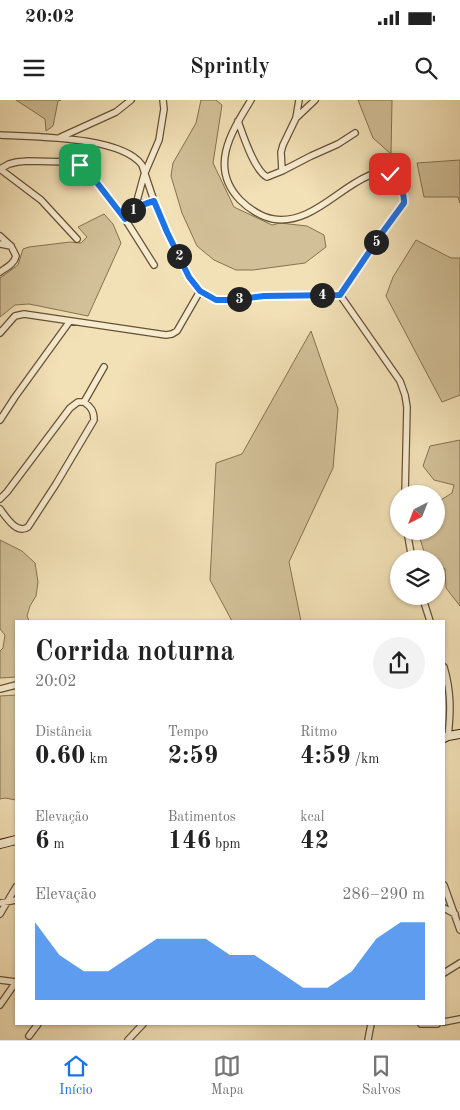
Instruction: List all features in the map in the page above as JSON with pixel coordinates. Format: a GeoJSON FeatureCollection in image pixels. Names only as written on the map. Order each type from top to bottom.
{"type":"FeatureCollection","features":[{"type":"Feature","properties":{"kind":"street"},"geometry":{"type":"LineString","coordinates":[[60,138],[116,112],[131,100]]}},
{"type":"Feature","properties":{"kind":"street"},"geometry":{"type":"LineString","coordinates":[[135,208],[144,175],[160,140],[163,100]]}},
{"type":"Feature","properties":{"kind":"street"},"geometry":{"type":"LineString","coordinates":[[251,100],[238,121],[226,149],[225,170],[228,184],[247,207],[270,218],[282,220],[294,218],[320,207],[357,181],[377,172],[386,171],[398,183],[404,203],[340,295]]}},
{"type":"Feature","properties":{"kind":"street"},"geometry":{"type":"LineString","coordinates":[[282,171],[281,152],[296,118],[299,100]]}},
{"type":"Feature","properties":{"kind":"street"},"geometry":{"type":"LineString","coordinates":[[296,118],[315,100]]}},
{"type":"Feature","properties":{"kind":"street"},"geometry":{"type":"LineString","coordinates":[[238,121],[258,168],[264,175],[269,177],[338,144],[355,133]]}},
{"type":"Feature","properties":{"kind":"street"},"geometry":{"type":"LineString","coordinates":[[0,135],[60,138],[90,142],[125,152],[139,161],[167,232],[189,277],[200,291],[216,300],[264,296],[340,295]]}},
{"type":"Feature","properties":{"kind":"street"},"geometry":{"type":"LineString","coordinates":[[77,239],[41,200],[0,169],[9,164],[28,161],[70,162],[80,165],[91,175],[125,219],[154,265]]}},
{"type":"Feature","properties":{"kind":"street"},"geometry":{"type":"LineString","coordinates":[[125,219],[135,208],[154,201]]}},
{"type":"Feature","properties":{"kind":"street"},"geometry":{"type":"LineString","coordinates":[[0,236],[11,246],[16,256],[10,265],[0,272]]}},
{"type":"Feature","properties":{"kind":"street"},"geometry":{"type":"LineString","coordinates":[[0,244],[11,246]]}},
{"type":"Feature","properties":{"kind":"street"},"geometry":{"type":"LineString","coordinates":[[0,333],[10,320],[19,314],[24,314],[166,335],[172,334],[182,324],[200,291]]}},
{"type":"Feature","properties":{"kind":"street"},"geometry":{"type":"LineString","coordinates":[[340,295],[400,381],[405,395],[407,407],[405,485]]}},
{"type":"Feature","properties":{"kind":"street"},"geometry":{"type":"LineString","coordinates":[[0,420],[70,321]]}},
{"type":"Feature","properties":{"kind":"street"},"geometry":{"type":"LineString","coordinates":[[84,402],[104,368]]}},
{"type":"Feature","properties":{"kind":"street"},"geometry":{"type":"LineString","coordinates":[[0,500],[70,408],[76,403],[84,402]]}},
{"type":"Feature","properties":{"kind":"street"},"geometry":{"type":"LineString","coordinates":[[0,509],[10,522],[22,530],[25,530],[31,523],[94,420],[92,410],[84,402]]}},
{"type":"Feature","properties":{"kind":"street"},"geometry":{"type":"LineString","coordinates":[[425,605],[430,620]]}},
{"type":"Feature","properties":{"kind":"street"},"geometry":{"type":"LineString","coordinates":[[445,670],[450,692],[446,737],[460,734]]}},
{"type":"Feature","properties":{"kind":"street"},"geometry":{"type":"LineString","coordinates":[[0,689],[15,686]]}},
{"type":"Feature","properties":{"kind":"street"},"geometry":{"type":"LineString","coordinates":[[0,844],[15,840]]}},
{"type":"Feature","properties":{"kind":"street"},"geometry":{"type":"LineString","coordinates":[[445,888],[460,930]]}},
{"type":"Feature","properties":{"kind":"street"},"geometry":{"type":"LineString","coordinates":[[0,914],[15,889]]}},
{"type":"Feature","properties":{"kind":"street"},"geometry":{"type":"LineString","coordinates":[[0,903],[15,900]]}},
{"type":"Feature","properties":{"kind":"street"},"geometry":{"type":"LineString","coordinates":[[445,909],[455,914]]}},
{"type":"Feature","properties":{"kind":"street"},"geometry":{"type":"LineString","coordinates":[[445,972],[460,963]]}},
{"type":"Feature","properties":{"kind":"street"},"geometry":{"type":"LineString","coordinates":[[0,980],[15,982]]}},
{"type":"Feature","properties":{"kind":"street"},"geometry":{"type":"LineString","coordinates":[[0,1005],[15,983]]}},
{"type":"Feature","properties":{"kind":"street"},"geometry":{"type":"LineString","coordinates":[[445,1022],[460,1019]]}},
{"type":"Feature","properties":{"kind":"street"},"geometry":{"type":"LineString","coordinates":[[29,1036],[37,1025]]}},
{"type":"Feature","properties":{"kind":"street"},"geometry":{"type":"LineString","coordinates":[[128,1040],[142,1025]]}},
{"type":"Feature","properties":{"kind":"street"},"geometry":{"type":"LineString","coordinates":[[368,1040],[371,1025]]}},
{"type":"Feature","properties":{"kind":"shaded area"},"geometry":{"type":"Polygon","coordinates":[[[16,100],[61,100],[58,101],[53,126],[46,131],[45,119],[16,100]]]}},
{"type":"Feature","properties":{"kind":"shaded area"},"geometry":{"type":"Polygon","coordinates":[[[201,100],[216,100],[222,105],[213,163],[234,207],[272,225],[280,223],[307,226],[324,235],[326,247],[305,263],[253,270],[236,270],[214,260],[197,246],[182,213],[171,176],[173,163],[196,123],[201,100]]]}},
{"type":"Feature","properties":{"kind":"shaded area"},"geometry":{"type":"Polygon","coordinates":[[[358,100],[392,100],[391,154],[373,138],[358,100]]]}},
{"type":"Feature","properties":{"kind":"shaded area"},"geometry":{"type":"Polygon","coordinates":[[[460,160],[460,203],[458,197],[424,197],[417,163],[460,160]]]}},
{"type":"Feature","properties":{"kind":"shaded area"},"geometry":{"type":"Polygon","coordinates":[[[104,214],[113,224],[121,243],[88,316],[29,304],[15,305],[0,317],[0,278],[18,265],[23,249],[70,242],[81,243],[87,237],[78,227],[104,214]]]}},
{"type":"Feature","properties":{"kind":"shaded area"},"geometry":{"type":"Polygon","coordinates":[[[416,240],[451,258],[460,258],[460,395],[442,402],[386,296],[393,277],[416,240]]]}},
{"type":"Feature","properties":{"kind":"shaded area"},"geometry":{"type":"Polygon","coordinates":[[[311,331],[338,409],[333,468],[289,562],[301,620],[231,620],[210,580],[216,463],[242,454],[311,331]]]}},
{"type":"Feature","properties":{"kind":"shaded area"},"geometry":{"type":"Polygon","coordinates":[[[460,440],[460,606],[446,588],[445,550],[423,550],[421,540],[445,540],[445,497],[452,493],[454,485],[434,480],[423,466],[430,446],[460,440]]]}},
{"type":"Feature","properties":{"kind":"shaded area"},"geometry":{"type":"Polygon","coordinates":[[[0,540],[22,551],[35,563],[38,582],[36,596],[27,616],[29,620],[15,620],[15,677],[0,678],[0,651],[3,648],[5,635],[0,629],[0,540]]]}},
{"type":"Feature","properties":{"kind":"shaded area"},"geometry":{"type":"Polygon","coordinates":[[[15,695],[15,800],[0,799],[0,696],[15,695]]]}},
{"type":"Feature","properties":{"kind":"route"},"geometry":{"type":"LineString","coordinates":[[80,165],[91,175],[125,219],[135,208],[154,201],[189,277],[200,291],[216,300],[264,296],[340,295],[404,203],[402,191],[390,174]]}}]}
